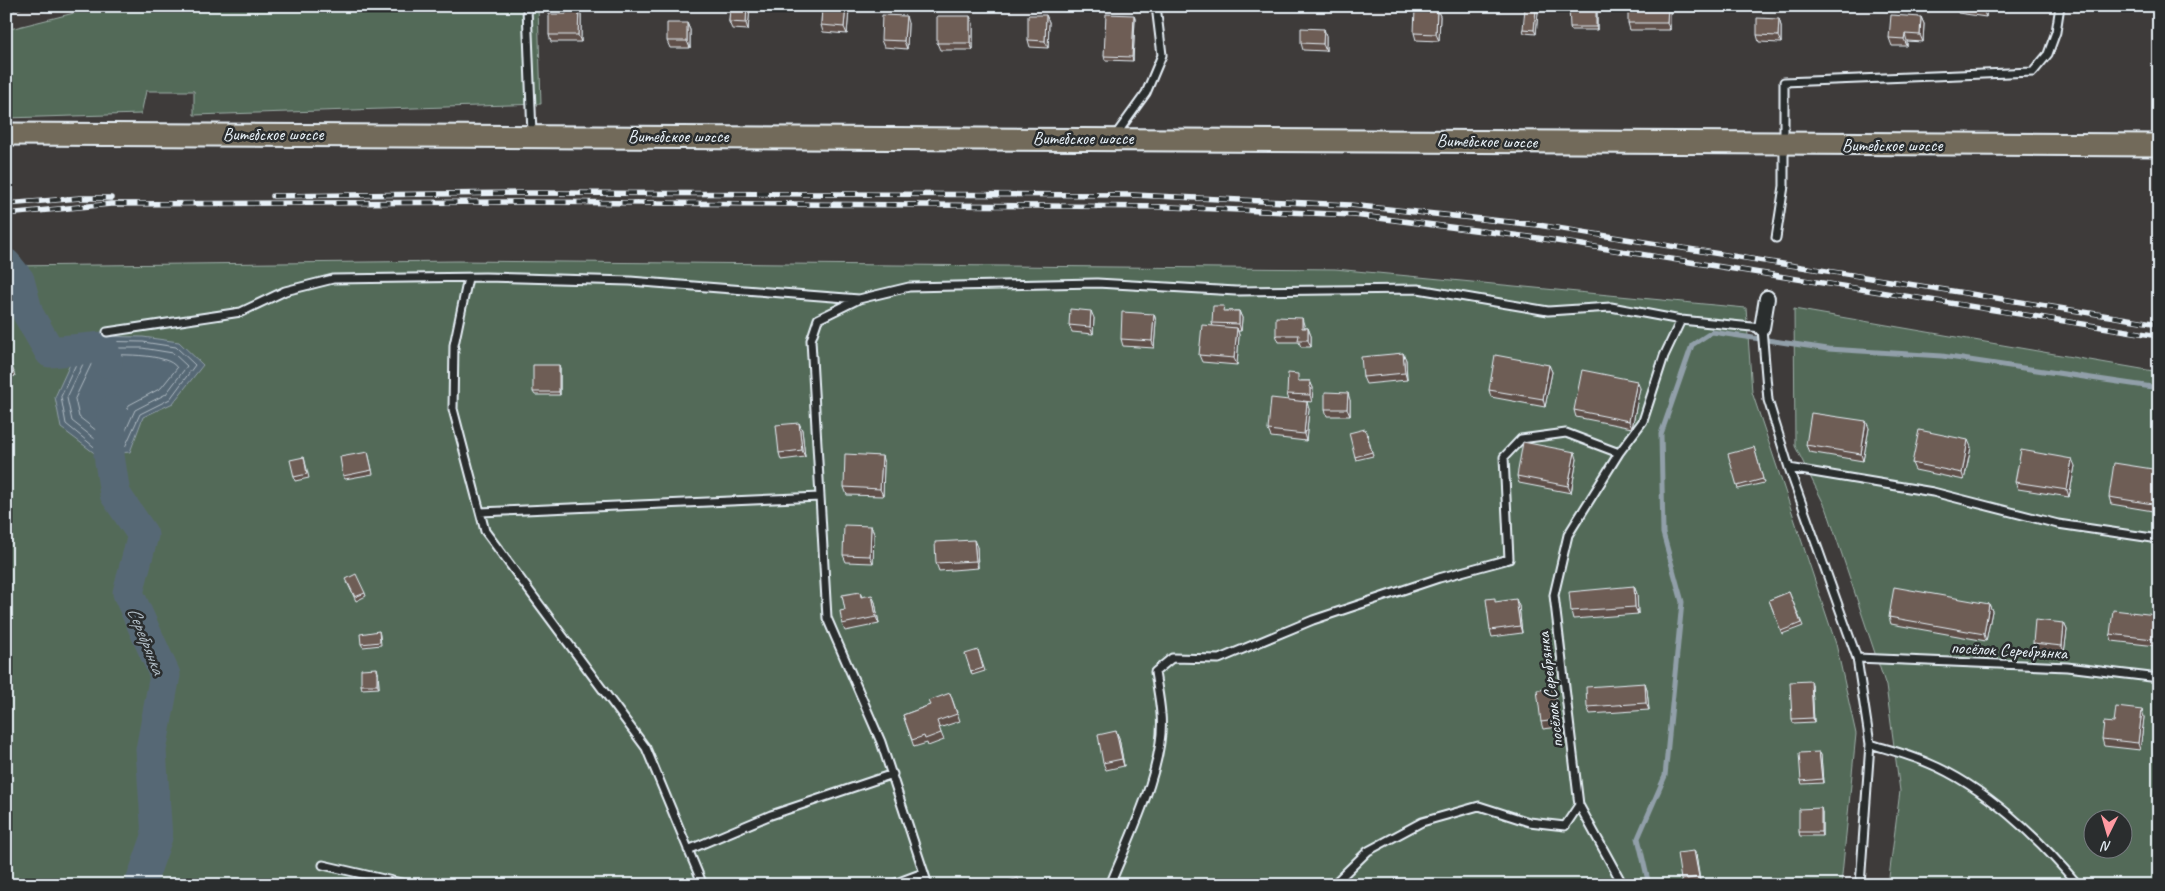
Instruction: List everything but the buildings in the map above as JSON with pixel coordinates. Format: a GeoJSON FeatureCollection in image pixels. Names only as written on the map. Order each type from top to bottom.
{"type":"FeatureCollection","features":[{"type":"Feature","properties":{"kind":"main road","name":"Витебское шоссе"},"geometry":{"type":"LineString","coordinates":[[6,134],[532,135],[2159,145]]}},
{"type":"Feature","properties":{"kind":"street"},"geometry":{"type":"LineString","coordinates":[[1762,328],[1767,298]]}},
{"type":"Feature","properties":{"kind":"lane"},"geometry":{"type":"LineString","coordinates":[[1113,139],[1146,93],[1162,54],[1156,6]]}},
{"type":"Feature","properties":{"kind":"lane"},"geometry":{"type":"LineString","coordinates":[[1776,238],[1784,186],[1784,82],[2033,72],[2048,54],[2056,32],[2060,6]]}},
{"type":"Feature","properties":{"kind":"lane"},"geometry":{"type":"LineString","coordinates":[[528,8],[532,135]]}},
{"type":"Feature","properties":{"kind":"lane"},"geometry":{"type":"LineString","coordinates":[[107,332],[241,312],[286,290],[333,279],[468,278],[630,281],[859,299]]}},
{"type":"Feature","properties":{"kind":"lane"},"geometry":{"type":"LineString","coordinates":[[468,278],[454,345],[454,409],[485,531],[646,748],[702,885]]}},
{"type":"Feature","properties":{"kind":"lane"},"geometry":{"type":"LineString","coordinates":[[928,885],[881,742],[827,618],[811,340],[818,319],[859,299],[909,287],[1088,283],[1236,291],[1418,289],[1548,311],[1611,307],[1681,320],[1762,328],[1768,400],[1789,468],[1857,658],[1870,744],[1860,885]]}},
{"type":"Feature","properties":{"kind":"lane","name":"посёлок Серебрянка"},"geometry":{"type":"LineString","coordinates":[[1579,805],[1554,595],[1568,535],[1619,453],[1643,421],[1664,356],[1681,320]]}},
{"type":"Feature","properties":{"kind":"lane"},"geometry":{"type":"LineString","coordinates":[[1110,885],[1140,813],[1159,751],[1162,715],[1154,672],[1172,658],[1219,659],[1313,620],[1439,578],[1508,558],[1504,457],[1521,439],[1566,433],[1619,453]]}},
{"type":"Feature","properties":{"kind":"lane"},"geometry":{"type":"LineString","coordinates":[[1789,468],[1933,492],[2058,524],[2159,539]]}},
{"type":"Feature","properties":{"kind":"lane"},"geometry":{"type":"LineString","coordinates":[[480,512],[820,497]]}},
{"type":"Feature","properties":{"kind":"lane","name":"посёлок Серебрянка"},"geometry":{"type":"LineString","coordinates":[[1857,658],[2067,667],[2159,678]]}},
{"type":"Feature","properties":{"kind":"lane"},"geometry":{"type":"LineString","coordinates":[[1870,744],[1929,763],[1987,795],[2058,861],[2078,885]]}},
{"type":"Feature","properties":{"kind":"lane"},"geometry":{"type":"LineString","coordinates":[[688,850],[771,815],[893,774]]}},
{"type":"Feature","properties":{"kind":"lane"},"geometry":{"type":"LineString","coordinates":[[1333,885],[1368,851],[1422,822],[1479,806],[1529,822],[1565,826],[1579,805],[1623,885]]}},
{"type":"Feature","properties":{"kind":"lane"},"geometry":{"type":"LineString","coordinates":[[323,865],[410,885]]}},
{"type":"Feature","properties":{"kind":"lane"},"geometry":{"type":"LineString","coordinates":[[891,885],[923,873]]}},
{"type":"Feature","properties":{"kind":"green space"},"geometry":{"type":"Polygon","coordinates":[[[102,6],[538,6],[541,104],[194,115],[194,91],[146,91],[141,114],[6,118],[6,30],[102,6]]]}},
{"type":"Feature","properties":{"kind":"green space"},"geometry":{"type":"Polygon","coordinates":[[[458,261],[1335,269],[1746,308],[1752,392],[1836,644],[1856,734],[1841,885],[6,885],[6,266],[458,261]]]}},
{"type":"Feature","properties":{"kind":"green space"},"geometry":{"type":"Polygon","coordinates":[[[1794,309],[2159,372],[2159,885],[1888,885],[1900,791],[1886,686],[1827,510],[1795,446],[1794,309]]]}},
{"type":"Feature","properties":{"kind":"water"},"geometry":{"type":"Polygon","coordinates":[[[83,336],[143,337],[179,342],[203,365],[173,403],[143,417],[130,452],[97,455],[61,428],[55,397],[83,336]]]}},
{"type":"Feature","properties":{"kind":"waterway","name":"Серебрянка"},"geometry":{"type":"LineString","coordinates":[[6,264],[19,280],[28,314],[50,352],[103,347],[107,362]]}},
{"type":"Feature","properties":{"kind":"waterway"},"geometry":{"type":"LineString","coordinates":[[1649,885],[1638,838],[1665,776],[1682,602],[1663,533],[1661,434],[1692,345],[1712,332],[1828,349],[1942,356],[2159,388]]}},
{"type":"Feature","properties":{"kind":"waterway","name":"Серебрянка"},"geometry":{"type":"LineString","coordinates":[[112,411],[109,455],[115,494],[143,535],[128,593],[165,675],[151,750],[157,837],[140,885]]}},
{"type":"Feature","properties":{"kind":"railway"},"geometry":{"type":"LineString","coordinates":[[6,10],[20,6]]}},
{"type":"Feature","properties":{"kind":"railway"},"geometry":{"type":"LineString","coordinates":[[273,196],[525,193],[1133,195],[1350,205],[1538,225],[2159,324]]}},
{"type":"Feature","properties":{"kind":"railway"},"geometry":{"type":"LineString","coordinates":[[6,204],[80,198],[111,198]]}},
{"type":"Feature","properties":{"kind":"railway"},"geometry":{"type":"LineString","coordinates":[[6,214],[111,204],[524,202],[1171,207],[1354,215],[1538,238],[2159,336]]}}]}
